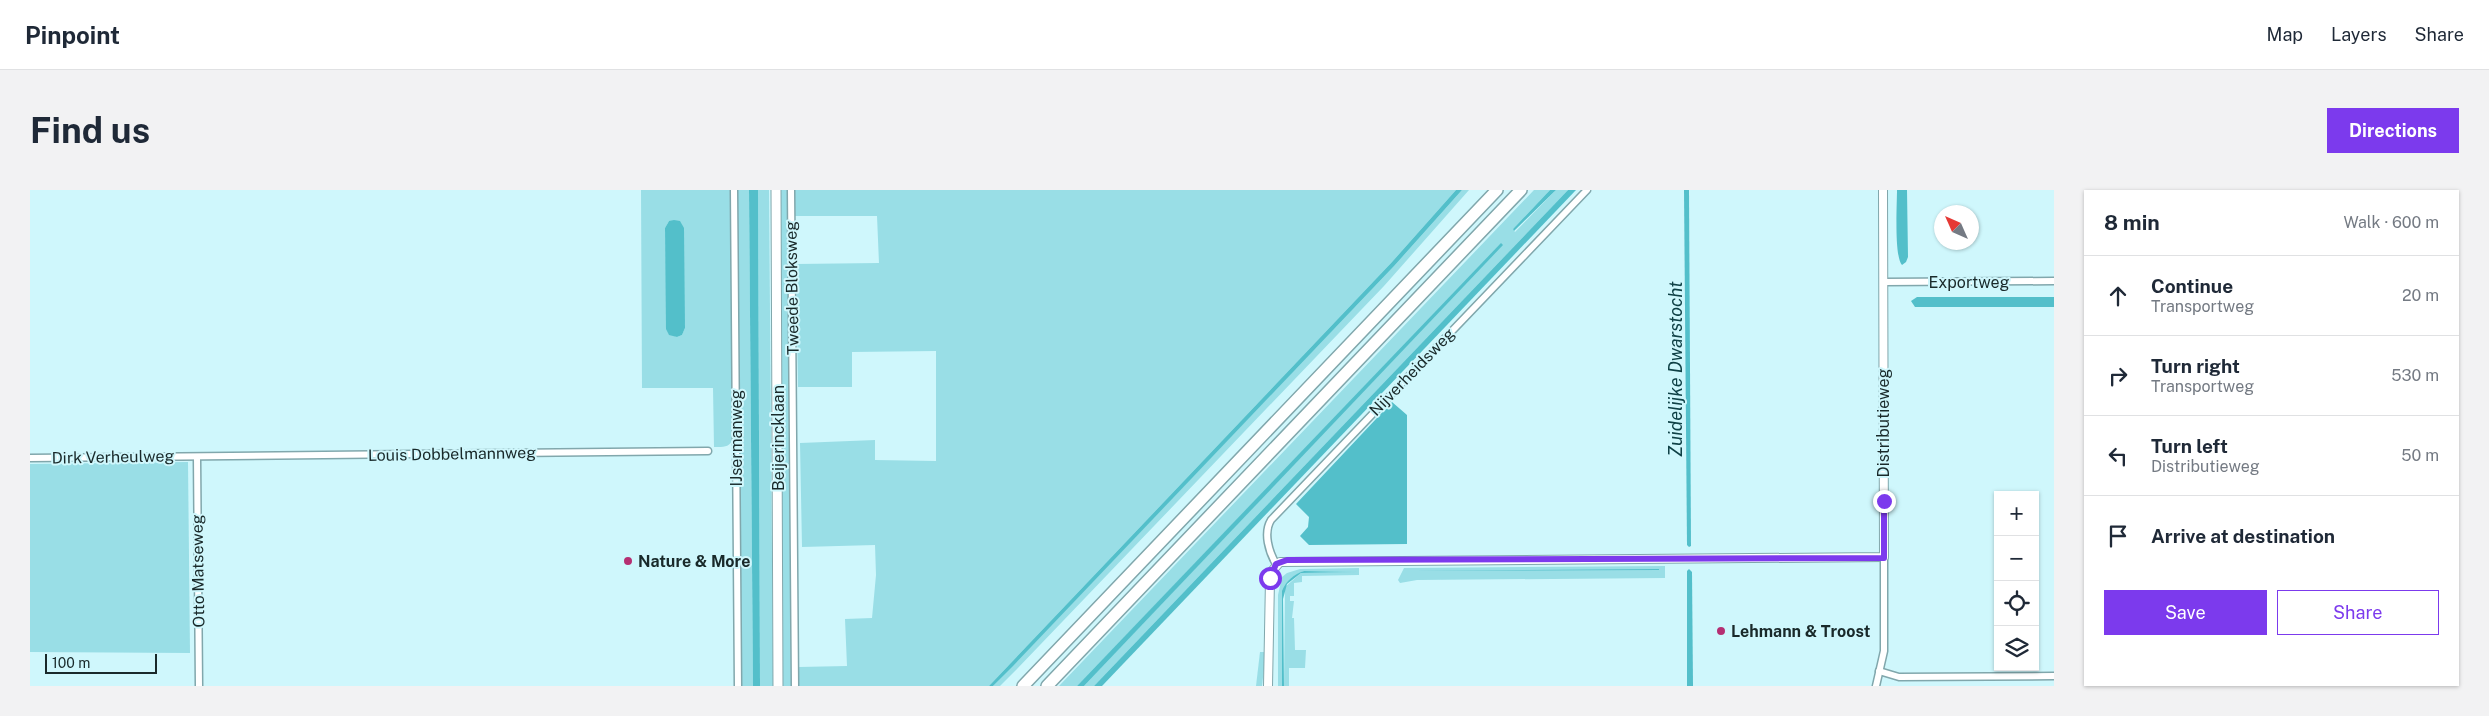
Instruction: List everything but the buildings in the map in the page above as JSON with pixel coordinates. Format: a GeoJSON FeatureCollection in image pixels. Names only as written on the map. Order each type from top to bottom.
{"type":"FeatureCollection","features":[{"type":"Feature","properties":{"kind":"highway"},"geometry":{"type":"LineString","coordinates":[[1023,686],[1498,190]]}},
{"type":"Feature","properties":{"kind":"highway"},"geometry":{"type":"LineString","coordinates":[[1047,686],[1521,190]]}},
{"type":"Feature","properties":{"kind":"main road","name":"Beijerincklaan"},"geometry":{"type":"LineString","coordinates":[[776,190],[778,686]]}},
{"type":"Feature","properties":{"kind":"street","name":"IJsermanweg"},"geometry":{"type":"LineString","coordinates":[[734,190],[738,686]]}},
{"type":"Feature","properties":{"kind":"street","name":"Tweede Bloksweg"},"geometry":{"type":"LineString","coordinates":[[791,190],[795,686]]}},
{"type":"Feature","properties":{"kind":"street","name":"Nijverheidsweg"},"geometry":{"type":"LineString","coordinates":[[1276,564],[1268,546],[1268,531],[1271,520],[1587,190]]}},
{"type":"Feature","properties":{"kind":"street","name":"Distributieweg"},"geometry":{"type":"LineString","coordinates":[[1876,686],[1884,650],[1883,190]]}},
{"type":"Feature","properties":{"kind":"street","name":"Exportweg"},"geometry":{"type":"LineString","coordinates":[[1884,282],[2054,281]]}},
{"type":"Feature","properties":{"kind":"street","name":"Louis Dobbelmannweg"},"geometry":{"type":"LineString","coordinates":[[197,457],[708,451]]}},
{"type":"Feature","properties":{"kind":"street","name":"Dirk Verheulweg"},"geometry":{"type":"LineString","coordinates":[[30,458],[197,457]]}},
{"type":"Feature","properties":{"kind":"street","name":"Otto Matseweg"},"geometry":{"type":"LineString","coordinates":[[197,457],[199,686]]}},
{"type":"Feature","properties":{"kind":"street"},"geometry":{"type":"LineString","coordinates":[[1268,686],[1270,578],[1276,564],[1287,560],[1884,558]]}},
{"type":"Feature","properties":{"kind":"street"},"geometry":{"type":"LineString","coordinates":[[1879,671],[1899,677],[2054,676]]}},
{"type":"Feature","properties":{"kind":"shaded area"},"geometry":{"type":"Polygon","coordinates":[[[641,190],[731,190],[732,441],[726,446],[714,447],[713,388],[642,388],[641,190]],[[669,221],[665,228],[668,333],[677,337],[682,335],[685,328],[669,221]]]}},
{"type":"Feature","properties":{"kind":"shaded area"},"geometry":{"type":"Polygon","coordinates":[[[737,190],[749,190],[753,686],[742,686],[740,643],[737,190]]]}},
{"type":"Feature","properties":{"kind":"shaded area"},"geometry":{"type":"Polygon","coordinates":[[[749,190],[758,190],[760,686],[753,686],[749,190]]]}},
{"type":"Feature","properties":{"kind":"shaded area"},"geometry":{"type":"Polygon","coordinates":[[[758,190],[769,190],[773,686],[760,686],[758,190]]]}},
{"type":"Feature","properties":{"kind":"shaded area"},"geometry":{"type":"Polygon","coordinates":[[[778,190],[788,190],[791,686],[783,686],[778,190]]]}},
{"type":"Feature","properties":{"kind":"shaded area"},"geometry":{"type":"Polygon","coordinates":[[[794,190],[1456,190],[1392,262],[989,686],[799,686],[799,667],[847,666],[845,619],[872,618],[876,575],[875,545],[802,547],[800,443],[875,440],[875,460],[936,461],[936,351],[852,352],[852,387],[798,387],[796,264],[879,263],[877,216],[795,216],[794,190]]]}},
{"type":"Feature","properties":{"kind":"shaded area"},"geometry":{"type":"Polygon","coordinates":[[[1456,190],[1462,190],[1395,265],[1013,666],[993,686],[989,686],[1392,262],[1456,190]]]}},
{"type":"Feature","properties":{"kind":"shaded area"},"geometry":{"type":"Polygon","coordinates":[[[1462,190],[1469,190],[1384,286],[1016,670],[1000,686],[993,686],[1395,265],[1462,190]]]}},
{"type":"Feature","properties":{"kind":"shaded area"},"geometry":{"type":"Polygon","coordinates":[[[1534,190],[1550,190],[1513,229],[1515,232],[1556,190],[1568,190],[1094,686],[1084,686],[1502,244],[1077,686],[1059,686],[1534,190]]]}},
{"type":"Feature","properties":{"kind":"shaded area"},"geometry":{"type":"Polygon","coordinates":[[[1550,190],[1556,190],[1514,231],[1513,229],[1550,190]]]}},
{"type":"Feature","properties":{"kind":"shaded area"},"geometry":{"type":"Polygon","coordinates":[[[1568,190],[1576,190],[1102,686],[1094,686],[1568,190]]]}},
{"type":"Feature","properties":{"kind":"shaded area"},"geometry":{"type":"Polygon","coordinates":[[[1684,190],[1689,190],[1691,546],[1689,547],[1687,545],[1684,190]]]}},
{"type":"Feature","properties":{"kind":"shaded area"},"geometry":{"type":"Polygon","coordinates":[[[1897,190],[1907,190],[1908,257],[1902,265],[1899,260],[1897,241],[1897,190]]]}},
{"type":"Feature","properties":{"kind":"shaded area"},"geometry":{"type":"Polygon","coordinates":[[[669,221],[680,221],[684,228],[685,328],[682,335],[677,337],[669,335],[666,329],[665,228],[669,221]]]}},
{"type":"Feature","properties":{"kind":"shaded area"},"geometry":{"type":"Polygon","coordinates":[[[1501,243],[1503,245],[1084,686],[1077,686],[1501,243]]]}},
{"type":"Feature","properties":{"kind":"shaded area"},"geometry":{"type":"Polygon","coordinates":[[[1917,297],[2054,297],[2054,307],[1915,307],[1911,301],[1917,297]]]}},
{"type":"Feature","properties":{"kind":"shaded area"},"geometry":{"type":"Polygon","coordinates":[[[1392,402],[1407,415],[1407,544],[1309,545],[1300,536],[1308,527],[1309,517],[1296,504],[1392,402]]]}},
{"type":"Feature","properties":{"kind":"shaded area"},"geometry":{"type":"Polygon","coordinates":[[[188,462],[190,653],[30,652],[30,464],[188,462]]]}},
{"type":"Feature","properties":{"kind":"shaded area"},"geometry":{"type":"Polygon","coordinates":[[[1665,566],[1665,578],[1417,580],[1400,583],[1398,580],[1404,568],[1665,566]]]}},
{"type":"Feature","properties":{"kind":"shaded area"},"geometry":{"type":"Polygon","coordinates":[[[1359,568],[1359,575],[1302,576],[1302,582],[1294,583],[1294,596],[1290,596],[1290,601],[1294,601],[1292,618],[1294,618],[1295,650],[1306,650],[1305,668],[1289,668],[1289,686],[1284,686],[1285,587],[1282,598],[1282,686],[1278,686],[1278,595],[1282,577],[1287,573],[1300,569],[1359,568]],[[1304,571],[1295,575],[1285,587],[1301,573],[1357,572],[1304,571]]]}},
{"type":"Feature","properties":{"kind":"shaded area"},"geometry":{"type":"Polygon","coordinates":[[[1659,569],[1659,570],[1413,571],[1659,569]]]}},
{"type":"Feature","properties":{"kind":"shaded area"},"geometry":{"type":"Polygon","coordinates":[[[1689,569],[1692,572],[1693,686],[1687,686],[1687,571],[1689,569]]]}},
{"type":"Feature","properties":{"kind":"shaded area"},"geometry":{"type":"Polygon","coordinates":[[[1304,571],[1357,572],[1301,573],[1287,584],[1283,599],[1284,686],[1282,686],[1282,591],[1291,578],[1304,571]]]}},
{"type":"Feature","properties":{"kind":"shaded area"},"geometry":{"type":"Polygon","coordinates":[[[1260,652],[1266,652],[1262,686],[1256,686],[1260,652]]]}},
{"type":"Feature","properties":{"kind":"place","name":"Nature & More"},"geometry":{"type":"Point","coordinates":[628,561]}},
{"type":"Feature","properties":{"kind":"place","name":"Lehmann & Troost"},"geometry":{"type":"Point","coordinates":[1721,631]}},
{"type":"Feature","properties":{"kind":"route"},"geometry":{"type":"LineString","coordinates":[[1270,578],[1276,564],[1287,560],[1709,557],[1884,558],[1884,501]]}},
{"type":"Feature","properties":{"kind":"water label","name":"Zuidelijke Dwarstocht"},"geometry":{"type":"Point","coordinates":[1675,369]}}]}
